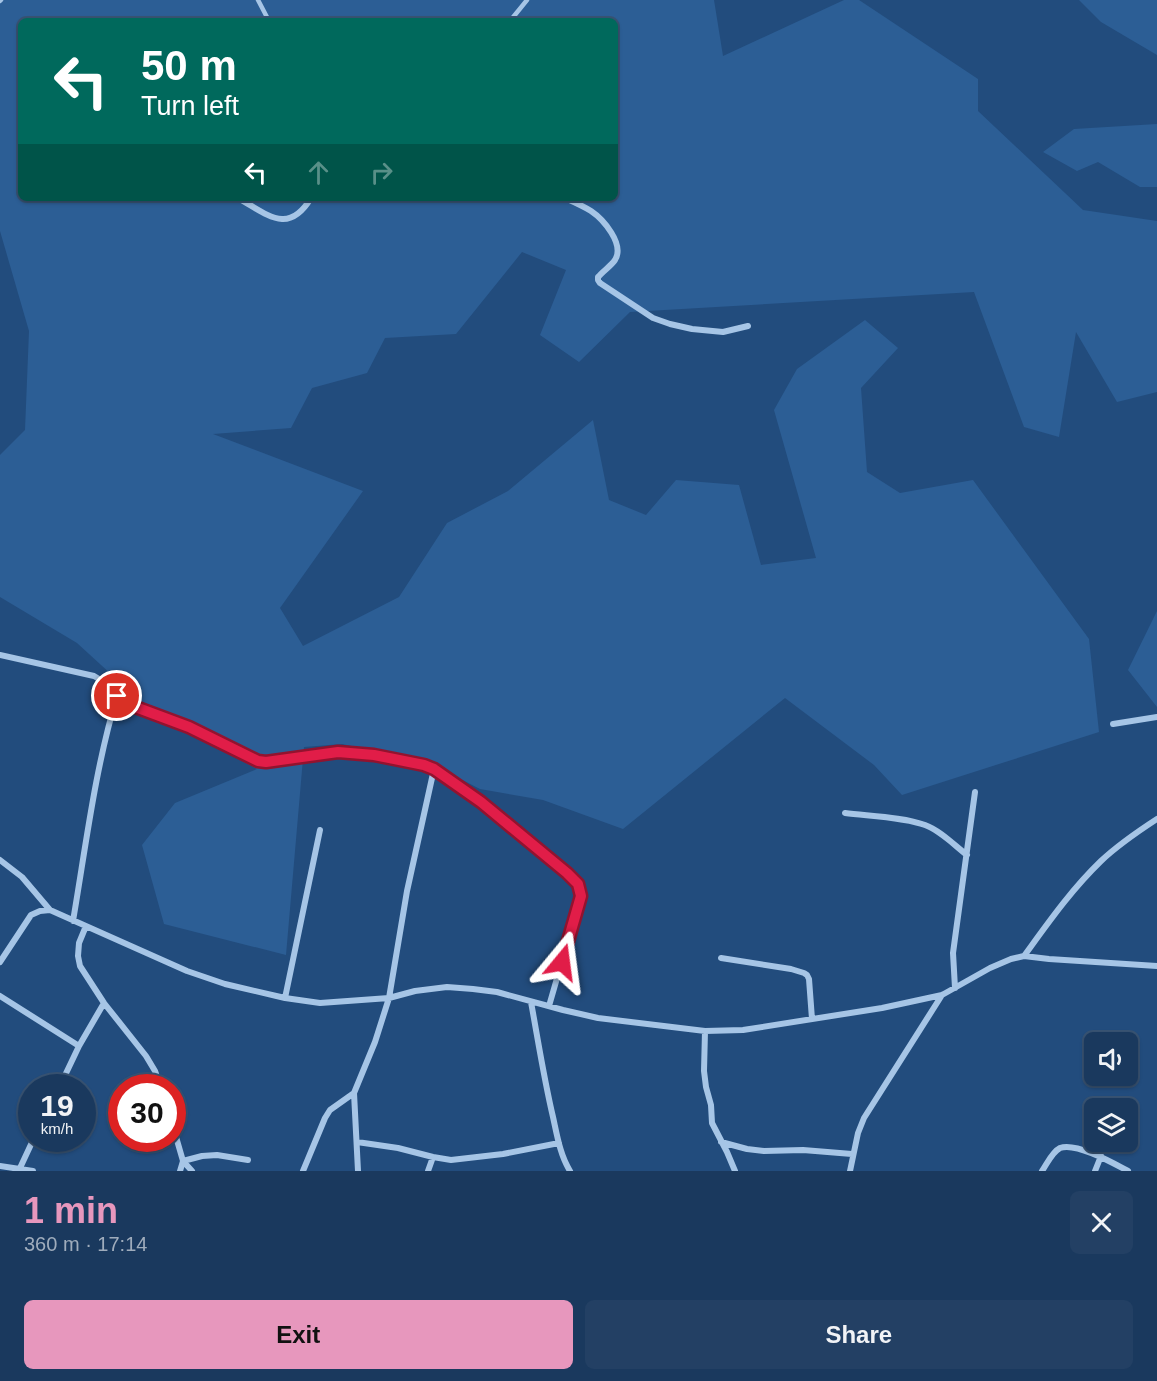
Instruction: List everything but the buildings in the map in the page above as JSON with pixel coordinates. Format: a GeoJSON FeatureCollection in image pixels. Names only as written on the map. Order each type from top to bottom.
{"type":"FeatureCollection","features":[{"type":"Feature","properties":{"kind":"street"},"geometry":{"type":"LineString","coordinates":[[243,201],[274,218],[287,220],[296,216],[309,201]]}},
{"type":"Feature","properties":{"kind":"street"},"geometry":{"type":"LineString","coordinates":[[571,201],[594,213],[612,234],[616,243],[618,251],[615,260],[598,277],[600,283],[652,318],[670,324],[723,332],[748,326]]}},
{"type":"Feature","properties":{"kind":"street"},"geometry":{"type":"LineString","coordinates":[[0,655],[94,676],[130,705],[189,727],[258,761],[266,762],[338,752],[374,755],[434,769],[481,802],[578,884],[581,896],[549,1006]]}},
{"type":"Feature","properties":{"kind":"street"},"geometry":{"type":"LineString","coordinates":[[73,921],[96,786],[117,696]]}},
{"type":"Feature","properties":{"kind":"street"},"geometry":{"type":"LineString","coordinates":[[1113,724],[1157,717]]}},
{"type":"Feature","properties":{"kind":"street"},"geometry":{"type":"LineString","coordinates":[[358,1171],[354,1093],[375,1042],[389,998],[407,891],[434,769]]}},
{"type":"Feature","properties":{"kind":"street"},"geometry":{"type":"LineString","coordinates":[[955,988],[952,953],[975,792]]}},
{"type":"Feature","properties":{"kind":"street"},"geometry":{"type":"LineString","coordinates":[[845,813],[924,825],[936,831],[967,855]]}},
{"type":"Feature","properties":{"kind":"street"},"geometry":{"type":"LineString","coordinates":[[1024,956],[1057,910],[1101,862],[1128,838],[1157,819]]}},
{"type":"Feature","properties":{"kind":"street"},"geometry":{"type":"LineString","coordinates":[[285,998],[320,830]]}},
{"type":"Feature","properties":{"kind":"street"},"geometry":{"type":"LineString","coordinates":[[0,860],[21,877],[50,910],[73,921],[225,984],[320,1004],[389,998],[415,991],[447,987],[497,992],[598,1018],[705,1030],[743,1030],[882,1008],[942,995],[990,968],[1024,956],[1157,966]]}},
{"type":"Feature","properties":{"kind":"street"},"geometry":{"type":"LineString","coordinates":[[0,962],[31,915],[39,911],[50,910]]}},
{"type":"Feature","properties":{"kind":"street"},"geometry":{"type":"LineString","coordinates":[[86,926],[79,943],[80,966],[104,1003],[146,1056],[156,1074]]}},
{"type":"Feature","properties":{"kind":"street"},"geometry":{"type":"LineString","coordinates":[[721,958],[790,969],[807,975],[812,1019]]}},
{"type":"Feature","properties":{"kind":"street"},"geometry":{"type":"LineString","coordinates":[[850,1171],[852,1154],[864,1118],[942,995]]}},
{"type":"Feature","properties":{"kind":"street"},"geometry":{"type":"LineString","coordinates":[[0,996],[79,1046]]}},
{"type":"Feature","properties":{"kind":"street"},"geometry":{"type":"LineString","coordinates":[[531,1002],[559,1143],[570,1171]]}},
{"type":"Feature","properties":{"kind":"street"},"geometry":{"type":"LineString","coordinates":[[65,1074],[104,1003]]}},
{"type":"Feature","properties":{"kind":"street"},"geometry":{"type":"LineString","coordinates":[[705,1030],[704,1071],[712,1123],[735,1171]]}},
{"type":"Feature","properties":{"kind":"street"},"geometry":{"type":"LineString","coordinates":[[303,1171],[330,1110],[354,1093]]}},
{"type":"Feature","properties":{"kind":"street"},"geometry":{"type":"LineString","coordinates":[[357,1142],[398,1148],[450,1160],[503,1154],[559,1143]]}},
{"type":"Feature","properties":{"kind":"street"},"geometry":{"type":"LineString","coordinates":[[721,1142],[764,1151],[803,1150],[852,1154]]}},
{"type":"Feature","properties":{"kind":"street"},"geometry":{"type":"LineString","coordinates":[[1042,1171],[1053,1153],[1061,1148],[1074,1148],[1101,1156],[1128,1171]]}},
{"type":"Feature","properties":{"kind":"street"},"geometry":{"type":"LineString","coordinates":[[20,1168],[27,1152]]}},
{"type":"Feature","properties":{"kind":"street"},"geometry":{"type":"LineString","coordinates":[[180,1152],[183,1161],[192,1171]]}},
{"type":"Feature","properties":{"kind":"street"},"geometry":{"type":"LineString","coordinates":[[183,1161],[217,1155],[248,1160]]}},
{"type":"Feature","properties":{"kind":"street"},"geometry":{"type":"LineString","coordinates":[[1095,1171],[1101,1156]]}},
{"type":"Feature","properties":{"kind":"street"},"geometry":{"type":"LineString","coordinates":[[428,1171],[433,1157]]}},
{"type":"Feature","properties":{"kind":"street"},"geometry":{"type":"LineString","coordinates":[[180,1171],[183,1161]]}},
{"type":"Feature","properties":{"kind":"street"},"geometry":{"type":"LineString","coordinates":[[0,1166],[33,1171]]}},
{"type":"Feature","properties":{"kind":"lane"},"geometry":{"type":"LineString","coordinates":[[258,0],[267,18]]}},
{"type":"Feature","properties":{"kind":"lane"},"geometry":{"type":"LineString","coordinates":[[512,18],[527,0]]}},
{"type":"Feature","properties":{"kind":"shaded area"},"geometry":{"type":"Polygon","coordinates":[[[0,0],[714,0],[723,56],[844,0],[859,0],[978,79],[978,111],[1083,210],[1157,221],[1157,392],[1117,402],[1076,332],[1059,437],[1024,427],[974,292],[630,312],[579,362],[540,335],[566,270],[522,252],[456,334],[385,338],[367,373],[312,388],[291,428],[213,434],[363,491],[280,608],[303,646],[399,597],[447,523],[508,491],[593,420],[609,500],[646,515],[676,480],[739,485],[761,565],[816,558],[774,410],[797,369],[865,320],[898,348],[861,388],[867,472],[900,493],[973,480],[1089,639],[1099,732],[902,795],[874,765],[785,698],[623,829],[543,800],[480,789],[429,763],[342,744],[304,747],[286,955],[164,924],[142,845],[175,803],[257,769],[182,730],[136,697],[77,643],[0,597],[0,455],[25,430],[29,331],[0,231],[0,0]]]}},
{"type":"Feature","properties":{"kind":"shaded area"},"geometry":{"type":"Polygon","coordinates":[[[1079,0],[1157,0],[1157,55],[1101,22],[1079,0]]]}},
{"type":"Feature","properties":{"kind":"shaded area"},"geometry":{"type":"Polygon","coordinates":[[[1157,124],[1157,187],[1140,187],[1098,162],[1077,171],[1043,152],[1074,129],[1157,124]]]}},
{"type":"Feature","properties":{"kind":"shaded area"},"geometry":{"type":"Polygon","coordinates":[[[1157,611],[1157,707],[1128,670],[1157,611]]]}},
{"type":"Feature","properties":{"kind":"route"},"geometry":{"type":"LineString","coordinates":[[117,696],[130,705],[189,727],[258,761],[266,762],[338,752],[374,755],[434,769],[481,802],[578,884],[581,896],[562,962]]}}]}
